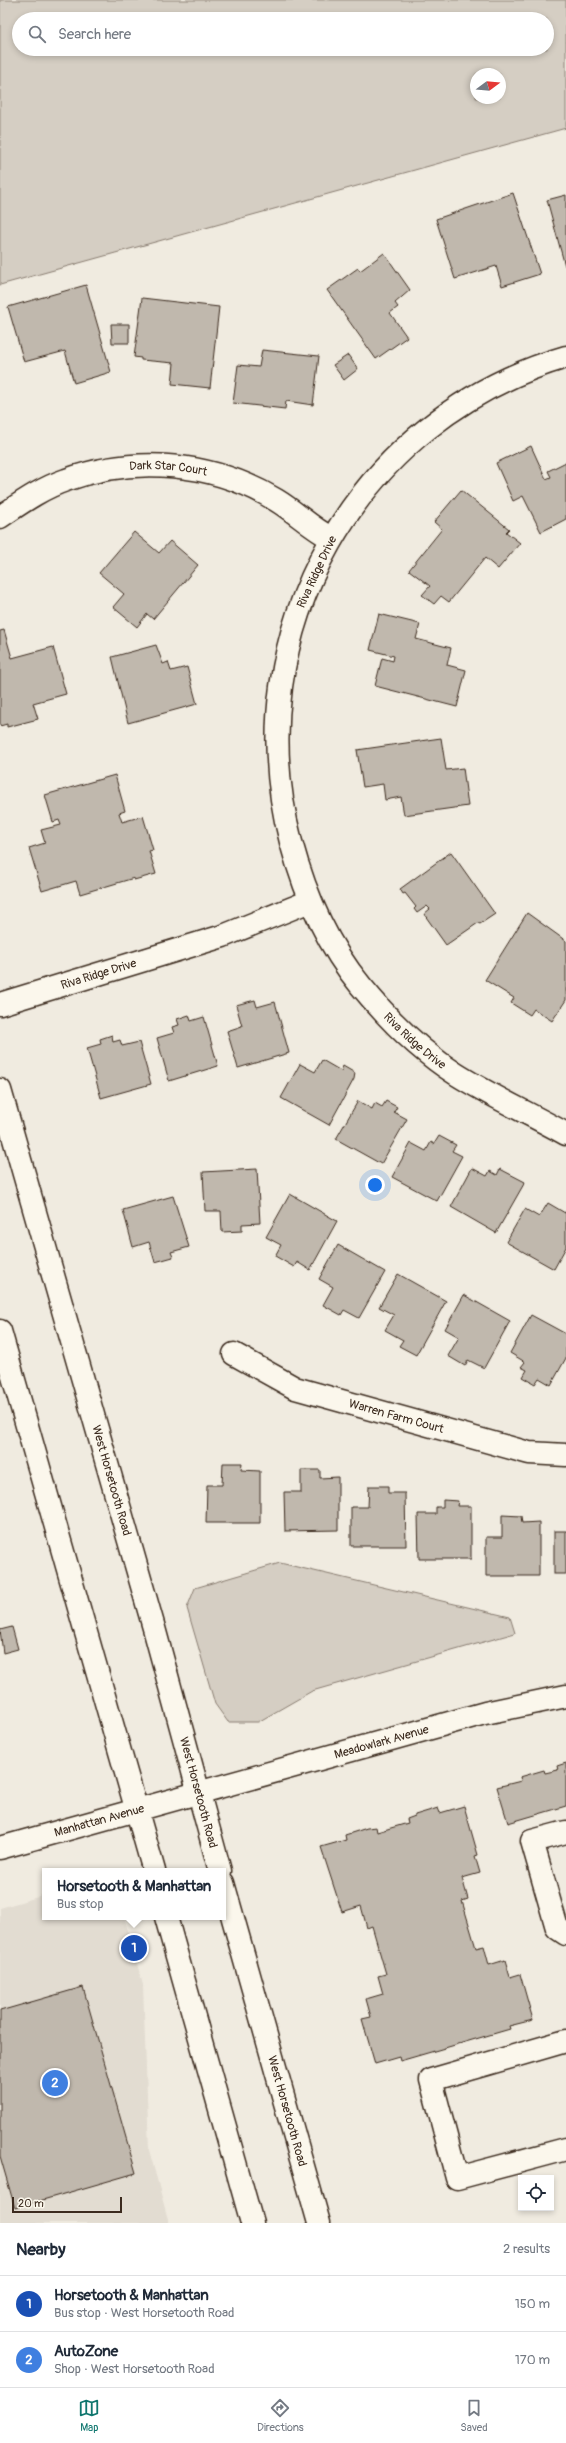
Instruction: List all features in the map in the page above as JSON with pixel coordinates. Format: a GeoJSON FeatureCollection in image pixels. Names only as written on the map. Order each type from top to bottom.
{"type":"FeatureCollection","features":[{"type":"Feature","properties":{"kind":"street","name":"Riva Ridge Drive"},"geometry":{"type":"LineString","coordinates":[[566,357],[535,366],[484,389],[432,424],[385,466],[350,509],[331,538],[301,602],[288,641],[279,696],[276,745],[282,808],[300,875],[310,901],[326,932],[360,985],[407,1036],[455,1073],[566,1134]]}},
{"type":"Feature","properties":{"kind":"street","name":"Dark Star Court"},"geometry":{"type":"LineString","coordinates":[[0,517],[28,498],[66,480],[115,468],[157,465],[207,471],[231,479],[276,500],[316,531],[331,538]]}},
{"type":"Feature","properties":{"kind":"street","name":"Riva Ridge Drive"},"geometry":{"type":"LineString","coordinates":[[0,1004],[223,936],[310,901]]}},
{"type":"Feature","properties":{"kind":"street","name":"West Horsetooth Road"},"geometry":{"type":"LineString","coordinates":[[0,1090],[154,1628],[219,1868]]}},
{"type":"Feature","properties":{"kind":"street"},"geometry":{"type":"LineString","coordinates":[[0,1331],[153,1868]]}},
{"type":"Feature","properties":{"kind":"street","name":"Warren Farm Court"},"geometry":{"type":"LineString","coordinates":[[234,1354],[295,1388],[530,1453],[566,1455]]}},
{"type":"Feature","properties":{"kind":"street","name":"Meadowlark Avenue"},"geometry":{"type":"LineString","coordinates":[[198,1794],[485,1713],[566,1696]]}},
{"type":"Feature","properties":{"kind":"street","name":"Manhattan Avenue"},"geometry":{"type":"LineString","coordinates":[[0,1848],[198,1794]]}},
{"type":"Feature","properties":{"kind":"street"},"geometry":{"type":"LineString","coordinates":[[566,1832],[532,1841],[557,1928],[566,1934]]}},
{"type":"Feature","properties":{"kind":"street","name":"West Horsetooth Road"},"geometry":{"type":"LineString","coordinates":[[226,1894],[319,2223]]}},
{"type":"Feature","properties":{"kind":"street"},"geometry":{"type":"LineString","coordinates":[[167,1920],[252,2223]]}},
{"type":"Feature","properties":{"kind":"street"},"geometry":{"type":"LineString","coordinates":[[566,2041],[431,2080],[457,2178],[566,2149]]}},
{"type":"Feature","properties":{"kind":"shaded area"},"geometry":{"type":"Polygon","coordinates":[[[0,0],[566,0],[566,128],[0,285],[0,0]]]}},
{"type":"Feature","properties":{"kind":"shaded area"},"geometry":{"type":"Polygon","coordinates":[[[280,1563],[510,1617],[515,1633],[312,1691],[258,1722],[228,1722],[215,1704],[187,1608],[195,1588],[280,1563]]]}},
{"type":"Feature","properties":{"kind":"shaded area"},"geometry":{"type":"Polygon","coordinates":[[[42,1895],[42,1920],[125,1920],[143,1985],[149,2150],[169,2223],[0,2223],[0,1908],[42,1895]]]}},
{"type":"Feature","properties":{"kind":"building"},"geometry":{"type":"Polygon","coordinates":[[[513,193],[540,274],[502,286],[496,266],[455,279],[436,219],[513,193]]]}},
{"type":"Feature","properties":{"kind":"building"},"geometry":{"type":"Polygon","coordinates":[[[566,195],[566,266],[565,266],[547,200],[566,195]]]}},
{"type":"Feature","properties":{"kind":"building"},"geometry":{"type":"Polygon","coordinates":[[[384,253],[410,290],[395,303],[398,307],[390,313],[407,337],[376,359],[327,290],[358,268],[360,271],[384,253]]]}},
{"type":"Feature","properties":{"kind":"building"},"geometry":{"type":"Polygon","coordinates":[[[86,285],[111,372],[74,383],[65,351],[24,362],[8,307],[86,285]]]}},
{"type":"Feature","properties":{"kind":"building"},"geometry":{"type":"Polygon","coordinates":[[[142,298],[219,307],[210,388],[172,384],[174,363],[141,360],[141,358],[134,357],[142,298]]]}},
{"type":"Feature","properties":{"kind":"building"},"geometry":{"type":"Polygon","coordinates":[[[111,324],[129,324],[129,343],[112,343],[111,324]]]}},
{"type":"Feature","properties":{"kind":"building"},"geometry":{"type":"Polygon","coordinates":[[[262,350],[319,356],[313,405],[286,401],[285,409],[233,403],[238,365],[259,367],[262,350]]]}},
{"type":"Feature","properties":{"kind":"building"},"geometry":{"type":"Polygon","coordinates":[[[348,355],[358,369],[344,380],[333,365],[348,355]]]}},
{"type":"Feature","properties":{"kind":"building"},"geometry":{"type":"Polygon","coordinates":[[[531,446],[546,479],[551,477],[548,471],[566,462],[566,519],[541,532],[523,496],[513,501],[496,463],[531,446]]]}},
{"type":"Feature","properties":{"kind":"building"},"geometry":{"type":"Polygon","coordinates":[[[461,490],[509,529],[506,532],[520,543],[498,569],[485,558],[449,602],[441,596],[434,604],[422,595],[430,586],[409,570],[442,529],[434,522],[461,490]]]}},
{"type":"Feature","properties":{"kind":"building"},"geometry":{"type":"Polygon","coordinates":[[[134,532],[159,553],[170,541],[198,565],[153,619],[147,614],[137,627],[113,607],[124,594],[99,573],[134,532]]]}},
{"type":"Feature","properties":{"kind":"building"},"geometry":{"type":"Polygon","coordinates":[[[379,614],[420,624],[416,639],[451,648],[447,665],[466,670],[457,707],[375,686],[382,658],[393,661],[394,656],[370,650],[379,614]]]}},
{"type":"Feature","properties":{"kind":"building"},"geometry":{"type":"Polygon","coordinates":[[[4,630],[12,658],[53,647],[66,694],[33,703],[38,719],[7,727],[7,724],[0,726],[0,631],[4,630]]]}},
{"type":"Feature","properties":{"kind":"building"},"geometry":{"type":"Polygon","coordinates":[[[156,645],[163,664],[168,662],[171,671],[187,667],[197,704],[128,723],[112,657],[156,645]]]}},
{"type":"Feature","properties":{"kind":"building"},"geometry":{"type":"Polygon","coordinates":[[[441,738],[446,770],[463,768],[468,806],[404,815],[401,797],[385,800],[383,784],[363,787],[357,750],[441,738]]]}},
{"type":"Feature","properties":{"kind":"building"},"geometry":{"type":"Polygon","coordinates":[[[115,775],[125,811],[119,813],[122,822],[143,816],[153,850],[149,851],[156,874],[134,880],[134,878],[80,894],[76,881],[42,891],[29,848],[45,843],[41,830],[61,825],[59,820],[53,822],[45,795],[115,775]]]}},
{"type":"Feature","properties":{"kind":"building"},"geometry":{"type":"Polygon","coordinates":[[[451,852],[495,914],[480,924],[478,923],[446,945],[424,914],[430,909],[427,906],[417,913],[414,909],[416,907],[400,889],[451,852]]]}},
{"type":"Feature","properties":{"kind":"building"},"geometry":{"type":"Polygon","coordinates":[[[527,913],[566,941],[566,1000],[552,1021],[534,1009],[530,1015],[511,1003],[514,998],[485,980],[527,913]]]}},
{"type":"Feature","properties":{"kind":"building"},"geometry":{"type":"Polygon","coordinates":[[[255,1000],[257,1007],[275,1002],[289,1053],[238,1068],[227,1031],[242,1026],[236,1005],[255,1000]]]}},
{"type":"Feature","properties":{"kind":"building"},"geometry":{"type":"Polygon","coordinates":[[[189,1015],[191,1021],[204,1017],[218,1066],[169,1081],[157,1038],[174,1033],[172,1027],[179,1025],[177,1019],[189,1015]]]}},
{"type":"Feature","properties":{"kind":"building"},"geometry":{"type":"Polygon","coordinates":[[[112,1035],[113,1042],[120,1040],[122,1046],[139,1042],[151,1084],[101,1098],[87,1048],[101,1044],[100,1039],[112,1035]]]}},
{"type":"Feature","properties":{"kind":"building"},"geometry":{"type":"Polygon","coordinates":[[[322,1060],[341,1071],[343,1066],[355,1073],[354,1079],[329,1125],[281,1098],[300,1064],[315,1072],[322,1060]]]}},
{"type":"Feature","properties":{"kind":"building"},"geometry":{"type":"Polygon","coordinates":[[[358,1101],[372,1109],[375,1103],[382,1107],[386,1101],[397,1107],[394,1112],[407,1119],[381,1164],[336,1139],[358,1101]]]}},
{"type":"Feature","properties":{"kind":"building"},"geometry":{"type":"Polygon","coordinates":[[[439,1136],[456,1145],[452,1151],[462,1156],[437,1201],[392,1177],[411,1143],[426,1151],[431,1142],[434,1144],[439,1136]]]}},
{"type":"Feature","properties":{"kind":"building"},"geometry":{"type":"Polygon","coordinates":[[[472,1168],[487,1176],[490,1171],[497,1175],[500,1169],[525,1182],[496,1233],[451,1207],[472,1168]]]}},
{"type":"Feature","properties":{"kind":"building"},"geometry":{"type":"Polygon","coordinates":[[[257,1169],[260,1223],[242,1224],[242,1231],[222,1232],[221,1211],[205,1211],[203,1172],[257,1169]]]}},
{"type":"Feature","properties":{"kind":"building"},"geometry":{"type":"Polygon","coordinates":[[[290,1194],[337,1221],[310,1270],[297,1262],[294,1267],[275,1256],[281,1245],[266,1237],[290,1194]]]}},
{"type":"Feature","properties":{"kind":"building"},"geometry":{"type":"Polygon","coordinates":[[[173,1196],[189,1247],[171,1252],[173,1257],[155,1262],[149,1242],[133,1247],[123,1210],[173,1196]]]}},
{"type":"Feature","properties":{"kind":"building"},"geometry":{"type":"Polygon","coordinates":[[[548,1203],[565,1213],[566,1211],[566,1247],[554,1269],[506,1242],[525,1209],[539,1217],[548,1203]]]}},
{"type":"Feature","properties":{"kind":"building"},"geometry":{"type":"Polygon","coordinates":[[[338,1245],[385,1272],[359,1318],[344,1310],[341,1315],[323,1305],[333,1287],[319,1279],[338,1245]]]}},
{"type":"Feature","properties":{"kind":"building"},"geometry":{"type":"Polygon","coordinates":[[[398,1274],[446,1301],[416,1355],[399,1346],[403,1340],[385,1330],[394,1315],[379,1307],[398,1274]]]}},
{"type":"Feature","properties":{"kind":"building"},"geometry":{"type":"Polygon","coordinates":[[[464,1295],[510,1321],[484,1368],[468,1360],[465,1366],[448,1356],[459,1337],[445,1329],[464,1295]]]}},
{"type":"Feature","properties":{"kind":"building"},"geometry":{"type":"Polygon","coordinates":[[[531,1315],[566,1334],[566,1358],[551,1385],[539,1378],[535,1384],[523,1377],[527,1370],[521,1367],[525,1362],[510,1353],[531,1315]]]}},
{"type":"Feature","properties":{"kind":"building"},"geometry":{"type":"Polygon","coordinates":[[[223,1463],[242,1463],[241,1470],[260,1471],[260,1523],[206,1523],[207,1485],[222,1485],[223,1463]]]}},
{"type":"Feature","properties":{"kind":"building"},"geometry":{"type":"Polygon","coordinates":[[[301,1470],[320,1470],[320,1478],[338,1477],[338,1530],[285,1531],[284,1492],[301,1492],[301,1470]]]}},
{"type":"Feature","properties":{"kind":"building"},"geometry":{"type":"Polygon","coordinates":[[[369,1486],[388,1486],[388,1493],[405,1493],[406,1546],[351,1546],[351,1507],[368,1507],[369,1486]]]}},
{"type":"Feature","properties":{"kind":"building"},"geometry":{"type":"Polygon","coordinates":[[[443,1500],[458,1501],[457,1506],[471,1506],[471,1559],[419,1559],[418,1514],[436,1514],[436,1507],[443,1507],[443,1500]]]}},
{"type":"Feature","properties":{"kind":"building"},"geometry":{"type":"Polygon","coordinates":[[[502,1515],[521,1516],[522,1523],[539,1522],[539,1576],[486,1576],[486,1537],[502,1537],[502,1515]]]}},
{"type":"Feature","properties":{"kind":"building"},"geometry":{"type":"Polygon","coordinates":[[[554,1531],[566,1531],[566,1574],[554,1574],[554,1531]]]}},
{"type":"Feature","properties":{"kind":"building"},"geometry":{"type":"Polygon","coordinates":[[[12,1627],[18,1649],[3,1653],[0,1630],[12,1627]]]}},
{"type":"Feature","properties":{"kind":"building"},"geometry":{"type":"Polygon","coordinates":[[[566,1763],[566,1806],[508,1823],[497,1787],[521,1781],[520,1777],[544,1770],[545,1773],[558,1770],[557,1766],[566,1763]]]}},
{"type":"Feature","properties":{"kind":"building"},"geometry":{"type":"Polygon","coordinates":[[[464,1806],[478,1855],[475,1856],[480,1873],[462,1878],[468,1899],[462,1901],[476,1948],[484,1946],[489,1965],[505,1960],[510,1977],[520,1974],[533,2020],[509,2026],[510,2029],[400,2061],[399,2057],[375,2064],[362,2019],[371,2017],[366,1999],[383,1994],[378,1976],[386,1974],[372,1926],[367,1928],[361,1906],[342,1912],[321,1847],[346,1840],[345,1835],[367,1828],[376,1827],[377,1832],[408,1823],[407,1819],[415,1815],[438,1808],[440,1813],[464,1806]]]}},
{"type":"Feature","properties":{"kind":"building"},"geometry":{"type":"Polygon","coordinates":[[[83,1987],[136,2173],[15,2208],[0,2156],[0,2011],[83,1987]]]}},
{"type":"Feature","properties":{"kind":"place","name":"Horsetooth & Manhattan"},"geometry":{"type":"Point","coordinates":[134,1948]}},
{"type":"Feature","properties":{"kind":"place","name":"AutoZone"},"geometry":{"type":"Point","coordinates":[55,2083]}}]}
